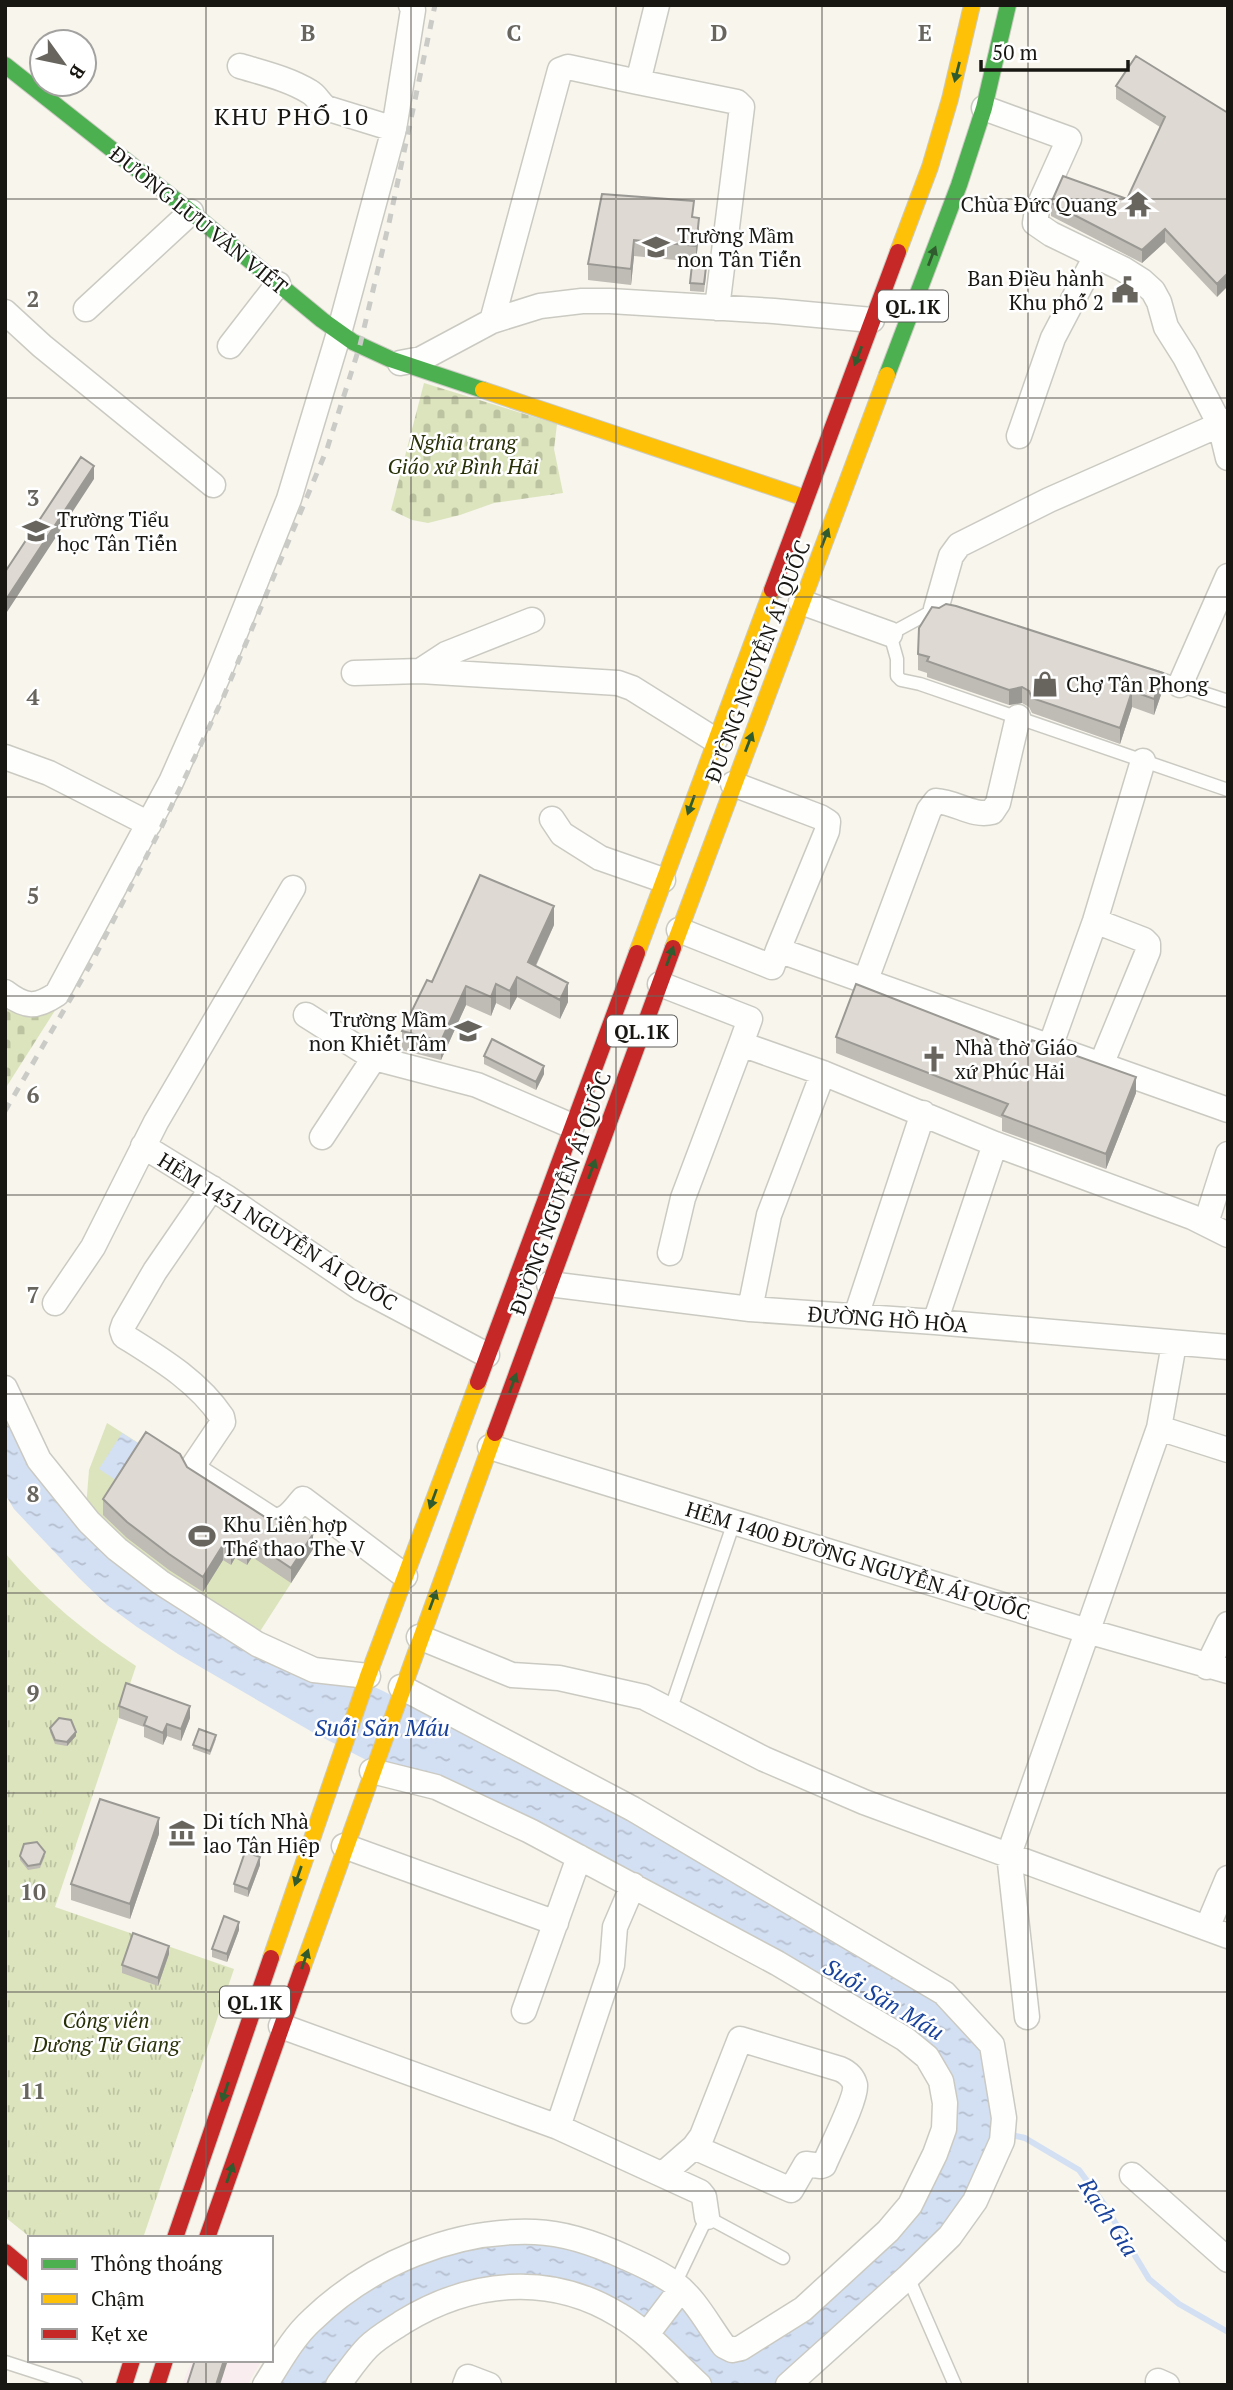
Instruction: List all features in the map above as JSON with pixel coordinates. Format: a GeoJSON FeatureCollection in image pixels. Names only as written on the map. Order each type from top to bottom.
{"type":"FeatureCollection","features":[{"type":"Feature","properties":{"kind":"main road","name":"ĐƯỜNG NGUYỄN ÁI QUỐC"},"geometry":{"type":"LineString","coordinates":[[176,2236],[368,1676],[930,167],[950,99],[972,5]]}},
{"type":"Feature","properties":{"kind":"main road","name":"ĐƯỜNG NGUYỄN ÁI QUỐC"},"geometry":{"type":"LineString","coordinates":[[208,2236],[419,1637],[733,784],[959,185],[984,108],[1008,5]]}},
{"type":"Feature","properties":{"kind":"main road","name":"ĐƯỜNG LƯU VĂN VIẾT"},"geometry":{"type":"LineString","coordinates":[[7,70],[191,212],[339,332],[373,353],[411,361],[836,509]]}},
{"type":"Feature","properties":{"kind":"main road"},"geometry":{"type":"LineString","coordinates":[[771,591],[801,602]]}},
{"type":"Feature","properties":{"kind":"main road"},"geometry":{"type":"LineString","coordinates":[[457,1435],[489,1447]]}},
{"type":"Feature","properties":{"kind":"main road"},"geometry":{"type":"LineString","coordinates":[[5,2252],[28,2271]]}},
{"type":"Feature","properties":{"kind":"main road"},"geometry":{"type":"LineString","coordinates":[[124,2385],[131,2362]]}},
{"type":"Feature","properties":{"kind":"main road"},"geometry":{"type":"LineString","coordinates":[[157,2385],[164,2362]]}},
{"type":"Feature","properties":{"kind":"street"},"geometry":{"type":"LineString","coordinates":[[638,82],[657,5]]}},
{"type":"Feature","properties":{"kind":"street"},"geometry":{"type":"LineString","coordinates":[[7,995],[26,1004],[40,1006],[57,994],[171,782],[218,677],[289,499],[339,332],[394,129],[413,7]]}},
{"type":"Feature","properties":{"kind":"street"},"geometry":{"type":"LineString","coordinates":[[240,66],[313,93],[326,108],[394,129]]}},
{"type":"Feature","properties":{"kind":"street"},"geometry":{"type":"LineString","coordinates":[[492,321],[560,70],[568,67],[737,102],[742,107],[717,308]]}},
{"type":"Feature","properties":{"kind":"street"},"geometry":{"type":"LineString","coordinates":[[984,108],[1069,139],[1037,210],[1035,223],[1142,281],[1153,291],[1166,327],[1224,423],[1228,458]]}},
{"type":"Feature","properties":{"kind":"street"},"geometry":{"type":"LineString","coordinates":[[86,309],[191,212]]}},
{"type":"Feature","properties":{"kind":"street"},"geometry":{"type":"LineString","coordinates":[[1019,436],[1053,338],[1096,256]]}},
{"type":"Feature","properties":{"kind":"street"},"geometry":{"type":"LineString","coordinates":[[230,346],[278,284]]}},
{"type":"Feature","properties":{"kind":"street"},"geometry":{"type":"LineString","coordinates":[[411,361],[492,321],[540,306],[582,301],[774,311],[872,320]]}},
{"type":"Feature","properties":{"kind":"street"},"geometry":{"type":"LineString","coordinates":[[5,313],[213,485]]}},
{"type":"Feature","properties":{"kind":"street"},"geometry":{"type":"LineString","coordinates":[[947,611],[951,556],[959,545],[1037,505],[1224,423]]}},
{"type":"Feature","properties":{"kind":"street"},"geometry":{"type":"LineString","coordinates":[[1180,685],[1228,576]]}},
{"type":"Feature","properties":{"kind":"street"},"geometry":{"type":"LineString","coordinates":[[801,602],[890,634]]}},
{"type":"Feature","properties":{"kind":"street"},"geometry":{"type":"LineString","coordinates":[[420,670],[446,654],[532,620]]}},
{"type":"Feature","properties":{"kind":"street"},"geometry":{"type":"LineString","coordinates":[[354,673],[420,670],[618,682],[715,740]]}},
{"type":"Feature","properties":{"kind":"street"},"geometry":{"type":"LineString","coordinates":[[865,982],[929,810],[936,802],[946,802],[982,815],[992,812],[998,803],[1018,717]]}},
{"type":"Feature","properties":{"kind":"street"},"geometry":{"type":"LineString","coordinates":[[5,757],[49,773],[149,824]]}},
{"type":"Feature","properties":{"kind":"street"},"geometry":{"type":"LineString","coordinates":[[1050,1047],[1096,921],[1143,761]]}},
{"type":"Feature","properties":{"kind":"street"},"geometry":{"type":"LineString","coordinates":[[680,930],[772,967],[827,831],[828,822],[820,817],[733,784]]}},
{"type":"Feature","properties":{"kind":"street"},"geometry":{"type":"LineString","coordinates":[[552,819],[562,834],[600,858],[663,880]]}},
{"type":"Feature","properties":{"kind":"street"},"geometry":{"type":"LineString","coordinates":[[55,1303],[93,1247],[143,1146],[293,888]]}},
{"type":"Feature","properties":{"kind":"street"},"geometry":{"type":"LineString","coordinates":[[1096,921],[1148,944],[1148,951],[1101,1065]]}},
{"type":"Feature","properties":{"kind":"street"},"geometry":{"type":"LineString","coordinates":[[778,950],[1228,1110]]}},
{"type":"Feature","properties":{"kind":"street"},"geometry":{"type":"LineString","coordinates":[[660,984],[750,1019],[683,1198],[670,1253]]}},
{"type":"Feature","properties":{"kind":"street"},"geometry":{"type":"LineString","coordinates":[[306,1015],[374,1058],[477,1085],[572,1126]]}},
{"type":"Feature","properties":{"kind":"street"},"geometry":{"type":"LineString","coordinates":[[741,1044],[823,1073],[995,1144],[1206,1223],[1228,1234]]}},
{"type":"Feature","properties":{"kind":"street"},"geometry":{"type":"LineString","coordinates":[[322,1137],[374,1058]]}},
{"type":"Feature","properties":{"kind":"street"},"geometry":{"type":"LineString","coordinates":[[750,1309],[769,1215],[823,1073]]}},
{"type":"Feature","properties":{"kind":"street"},"geometry":{"type":"LineString","coordinates":[[856,1317],[923,1113]]}},
{"type":"Feature","properties":{"kind":"street"},"geometry":{"type":"LineString","coordinates":[[935,1322],[995,1144]]}},
{"type":"Feature","properties":{"kind":"street","name":"HẺM 1431 NGUYỄN ÁI QUỐC"},"geometry":{"type":"LineString","coordinates":[[143,1146],[212,1188],[362,1289],[487,1355]]}},
{"type":"Feature","properties":{"kind":"street"},"geometry":{"type":"LineString","coordinates":[[1206,1223],[1228,1154]]}},
{"type":"Feature","properties":{"kind":"street"},"geometry":{"type":"LineString","coordinates":[[212,1188],[155,1271],[124,1324],[124,1336],[180,1374],[222,1417],[223,1422],[194,1465],[195,1469],[273,1520],[280,1521],[288,1517],[303,1499],[405,1576]]}},
{"type":"Feature","properties":{"kind":"street","name":"ĐƯỜNG HỒ HÒA"},"geometry":{"type":"LineString","coordinates":[[550,1284],[750,1309],[1228,1348]]}},
{"type":"Feature","properties":{"kind":"street"},"geometry":{"type":"LineString","coordinates":[[1027,2017],[1009,1854],[1159,1428],[1174,1344]]}},
{"type":"Feature","properties":{"kind":"street"},"geometry":{"type":"LineString","coordinates":[[5,1388],[39,1460],[89,1522],[117,1549],[160,1582],[257,1644],[314,1670],[368,1676]]}},
{"type":"Feature","properties":{"kind":"street"},"geometry":{"type":"LineString","coordinates":[[1159,1428],[1228,1450]]}},
{"type":"Feature","properties":{"kind":"street","name":"HẺM 1400 ĐƯỜNG NGUYỄN ÁI QUỐC"},"geometry":{"type":"LineString","coordinates":[[489,1447],[1217,1669]]}},
{"type":"Feature","properties":{"kind":"street"},"geometry":{"type":"LineString","coordinates":[[1217,1669],[1228,1624]]}},
{"type":"Feature","properties":{"kind":"street"},"geometry":{"type":"LineString","coordinates":[[419,1637],[512,1675],[559,1678],[630,1693],[655,1702],[764,1759],[864,1802],[1217,1932],[1228,1878]]}},
{"type":"Feature","properties":{"kind":"street"},"geometry":{"type":"LineString","coordinates":[[401,1687],[633,1810],[944,1993],[992,2045],[1003,2130],[975,2201],[950,2236],[789,2385]]}},
{"type":"Feature","properties":{"kind":"street"},"geometry":{"type":"LineString","coordinates":[[265,2385],[309,2322],[336,2298],[397,2261],[461,2239],[509,2233],[538,2232],[574,2238],[641,2264],[678,2286],[724,2346],[732,2350],[741,2347],[803,2309],[888,2231],[910,2206],[944,2129],[942,2081],[927,2057],[905,2039],[777,1963],[579,1857],[436,1787],[372,1771]]}},
{"type":"Feature","properties":{"kind":"street"},"geometry":{"type":"LineString","coordinates":[[344,1846],[556,1923]]}},
{"type":"Feature","properties":{"kind":"street"},"geometry":{"type":"LineString","coordinates":[[524,2011],[579,1857]]}},
{"type":"Feature","properties":{"kind":"street"},"geometry":{"type":"LineString","coordinates":[[558,2127],[612,1965],[615,1927],[632,1885]]}},
{"type":"Feature","properties":{"kind":"street"},"geometry":{"type":"LineString","coordinates":[[281,2026],[558,2127],[663,2174],[702,2194],[707,2217]]}},
{"type":"Feature","properties":{"kind":"street"},"geometry":{"type":"LineString","coordinates":[[663,2174],[694,2147],[702,2136],[740,2039],[840,2069],[853,2080],[853,2096],[824,2165],[806,2164],[791,2190],[694,2147]]}},
{"type":"Feature","properties":{"kind":"street"},"geometry":{"type":"LineString","coordinates":[[1132,2175],[1228,2260]]}},
{"type":"Feature","properties":{"kind":"street"},"geometry":{"type":"LineString","coordinates":[[338,2385],[368,2347],[388,2331],[438,2302],[492,2288],[526,2286],[561,2291],[592,2300],[619,2315],[647,2334],[699,2385]]}},
{"type":"Feature","properties":{"kind":"street"},"geometry":{"type":"LineString","coordinates":[[647,2334],[678,2286]]}},
{"type":"Feature","properties":{"kind":"street"},"geometry":{"type":"LineString","coordinates":[[465,2385],[468,2377],[489,2385]]}},
{"type":"Feature","properties":{"kind":"lane"},"geometry":{"type":"LineString","coordinates":[[947,611],[890,634],[897,659],[897,676],[901,680],[1018,717],[1228,790]]}},
{"type":"Feature","properties":{"kind":"lane"},"geometry":{"type":"LineString","coordinates":[[1129,669],[1228,701]]}},
{"type":"Feature","properties":{"kind":"lane"},"geometry":{"type":"LineString","coordinates":[[670,1711],[734,1522]]}},
{"type":"Feature","properties":{"kind":"lane"},"geometry":{"type":"LineString","coordinates":[[678,2286],[707,2217],[783,2258]]}},
{"type":"Feature","properties":{"kind":"lane"},"geometry":{"type":"LineString","coordinates":[[908,2277],[955,2385]]}},
{"type":"Feature","properties":{"kind":"lane"},"geometry":{"type":"LineString","coordinates":[[5,2362],[76,2385]]}},
{"type":"Feature","properties":{"kind":"shaded area"},"geometry":{"type":"Polygon","coordinates":[[[191,2362],[261,2362],[247,2385],[182,2385],[191,2362]]]}},
{"type":"Feature","properties":{"kind":"green space","name":"Nghĩa trang Giáo xứ Bình Hải"},"geometry":{"type":"Polygon","coordinates":[[[424,383],[557,424],[554,449],[563,493],[494,503],[428,523],[412,520],[391,510],[424,383]]]}},
{"type":"Feature","properties":{"kind":"green space"},"geometry":{"type":"Polygon","coordinates":[[[61,1001],[5,1089],[5,1005],[61,1001]]]}},
{"type":"Feature","properties":{"kind":"green space","name":"Khu Liên hợp Thể thao The V"},"geometry":{"type":"Polygon","coordinates":[[[107,1423],[270,1527],[280,1528],[313,1549],[257,1636],[194,1596],[86,1508],[89,1470],[107,1423]]]}},
{"type":"Feature","properties":{"kind":"green space","name":"Công viên Dương Tử Giang"},"geometry":{"type":"Polygon","coordinates":[[[5,1553],[66,1614],[136,1666],[55,1907],[234,1969],[144,2236],[29,2236],[5,2217],[5,1553]]]}},
{"type":"Feature","properties":{"kind":"water","name":"Suối Săn Máu"},"geometry":{"type":"Polygon","coordinates":[[[5,1404],[149,1583],[381,1690],[605,1803],[939,1999],[986,2048],[994,2141],[946,2230],[778,2385],[710,2385],[618,2306],[465,2286],[330,2385],[274,2385],[314,2326],[400,2266],[509,2240],[573,2246],[671,2289],[718,2350],[808,2314],[940,2161],[931,2052],[314,1733],[137,1627],[107,1605],[79,1578],[14,1509],[5,1494],[5,1404]]]}},
{"type":"Feature","properties":{"kind":"water"},"geometry":{"type":"Polygon","coordinates":[[[122,1433],[146,1448],[122,1484],[99,1469],[122,1433]]]}},
{"type":"Feature","properties":{"kind":"building","name":"Chùa Đức Quang"},"geometry":{"type":"Polygon","coordinates":[[[1136,56],[1228,113],[1228,273],[1217,284],[1165,229],[1142,250],[1051,203],[1063,176],[1127,199],[1165,117],[1116,86],[1136,56]]]}},
{"type":"Feature","properties":{"kind":"building"},"geometry":{"type":"Polygon","coordinates":[[[602,194],[694,201],[692,217],[699,218],[696,246],[634,240],[631,269],[588,264],[602,194]]]}},
{"type":"Feature","properties":{"kind":"building"},"geometry":{"type":"Polygon","coordinates":[[[692,265],[706,267],[704,284],[690,283],[692,265]]]}},
{"type":"Feature","properties":{"kind":"building"},"geometry":{"type":"Polygon","coordinates":[[[81,457],[94,466],[5,601],[5,572],[81,457]]]}},
{"type":"Feature","properties":{"kind":"building","name":"Chợ Tân Phong"},"geometry":{"type":"Polygon","coordinates":[[[946,604],[1163,673],[1154,699],[1132,691],[1120,728],[1032,698],[1029,691],[1022,687],[1009,690],[927,661],[929,657],[918,654],[919,628],[932,607],[939,608],[946,604]]]}},
{"type":"Feature","properties":{"kind":"building"},"geometry":{"type":"Polygon","coordinates":[[[480,875],[554,906],[528,962],[568,983],[560,1000],[517,977],[510,991],[496,984],[491,997],[466,986],[441,1041],[402,1031],[427,980],[432,982],[480,875]]]}},
{"type":"Feature","properties":{"kind":"building"},"geometry":{"type":"Polygon","coordinates":[[[856,984],[1028,1051],[1032,1040],[1136,1077],[1106,1154],[1002,1115],[1008,1104],[836,1037],[856,984]]]}},
{"type":"Feature","properties":{"kind":"building"},"geometry":{"type":"Polygon","coordinates":[[[492,1039],[544,1066],[536,1082],[484,1056],[492,1039]]]}},
{"type":"Feature","properties":{"kind":"building"},"geometry":{"type":"Polygon","coordinates":[[[146,1432],[180,1454],[187,1467],[265,1517],[287,1518],[313,1534],[291,1568],[252,1542],[247,1549],[235,1543],[231,1550],[223,1545],[203,1577],[127,1522],[103,1499],[146,1432]]]}},
{"type":"Feature","properties":{"kind":"building"},"geometry":{"type":"Polygon","coordinates":[[[126,1683],[190,1706],[181,1729],[167,1724],[163,1733],[144,1725],[147,1717],[119,1706],[126,1683]]]}},
{"type":"Feature","properties":{"kind":"building"},"geometry":{"type":"Polygon","coordinates":[[[59,1718],[71,1720],[76,1732],[67,1742],[55,1740],[50,1728],[59,1718]]]}},
{"type":"Feature","properties":{"kind":"building"},"geometry":{"type":"Polygon","coordinates":[[[199,1729],[216,1735],[210,1751],[193,1745],[199,1729]]]}},
{"type":"Feature","properties":{"kind":"building"},"geometry":{"type":"Polygon","coordinates":[[[100,1799],[159,1818],[130,1904],[71,1884],[100,1799]]]}},
{"type":"Feature","properties":{"kind":"building"},"geometry":{"type":"Polygon","coordinates":[[[37,1842],[45,1852],[40,1864],[28,1866],[20,1856],[24,1844],[37,1842]]]}},
{"type":"Feature","properties":{"kind":"building"},"geometry":{"type":"Polygon","coordinates":[[[245,1852],[260,1857],[248,1889],[234,1884],[245,1852]]]}},
{"type":"Feature","properties":{"kind":"building"},"geometry":{"type":"Polygon","coordinates":[[[224,1916],[239,1922],[227,1954],[212,1949],[224,1916]]]}},
{"type":"Feature","properties":{"kind":"building"},"geometry":{"type":"Polygon","coordinates":[[[133,1933],[169,1946],[158,1978],[122,1965],[133,1933]]]}},
{"type":"Feature","properties":{"kind":"building"},"geometry":{"type":"Polygon","coordinates":[[[194,2362],[223,2362],[216,2385],[187,2385],[194,2362]]]}},
{"type":"Feature","properties":{"kind":"waterway","name":"Rạch Gia"},"geometry":{"type":"LineString","coordinates":[[1007,2134],[1025,2138],[1079,2170],[1104,2204],[1149,2279],[1179,2304],[1228,2332]]}},
{"type":"Feature","properties":{"kind":"railway"},"geometry":{"type":"LineString","coordinates":[[5,1111],[92,962],[160,830],[223,698],[327,449],[360,345],[435,5]]}},
{"type":"Feature","properties":{"kind":"traffic: fast"},"geometry":{"type":"LineString","coordinates":[[887,375],[959,185],[984,108],[1008,5]]}},
{"type":"Feature","properties":{"kind":"traffic: fast"},"geometry":{"type":"LineString","coordinates":[[5,65],[353,342],[390,359],[483,390]]}},
{"type":"Feature","properties":{"kind":"traffic: slow"},"geometry":{"type":"LineString","coordinates":[[898,252],[930,167],[950,99],[972,5]]}},
{"type":"Feature","properties":{"kind":"traffic: slow"},"geometry":{"type":"LineString","coordinates":[[673,948],[887,375]]}},
{"type":"Feature","properties":{"kind":"traffic: slow"},"geometry":{"type":"LineString","coordinates":[[483,390],[805,498]]}},
{"type":"Feature","properties":{"kind":"traffic: slow"},"geometry":{"type":"LineString","coordinates":[[637,953],[772,590]]}},
{"type":"Feature","properties":{"kind":"traffic: slow"},"geometry":{"type":"LineString","coordinates":[[271,1958],[368,1676],[478,1382]]}},
{"type":"Feature","properties":{"kind":"traffic: slow"},"geometry":{"type":"LineString","coordinates":[[302,1969],[495,1433]]}},
{"type":"Feature","properties":{"kind":"traffic: jam"},"geometry":{"type":"LineString","coordinates":[[772,590],[898,252]]}},
{"type":"Feature","properties":{"kind":"traffic: jam"},"geometry":{"type":"LineString","coordinates":[[495,1433],[673,948]]}},
{"type":"Feature","properties":{"kind":"traffic: jam"},"geometry":{"type":"LineString","coordinates":[[478,1382],[637,953]]}},
{"type":"Feature","properties":{"kind":"traffic: jam"},"geometry":{"type":"LineString","coordinates":[[176,2236],[271,1958]]}},
{"type":"Feature","properties":{"kind":"traffic: jam"},"geometry":{"type":"LineString","coordinates":[[208,2236],[302,1969]]}},
{"type":"Feature","properties":{"kind":"traffic: jam"},"geometry":{"type":"LineString","coordinates":[[5,2252],[28,2271]]}},
{"type":"Feature","properties":{"kind":"traffic: jam"},"geometry":{"type":"LineString","coordinates":[[124,2385],[131,2362]]}},
{"type":"Feature","properties":{"kind":"traffic: jam"},"geometry":{"type":"LineString","coordinates":[[157,2385],[164,2362]]}},
{"type":"Feature","properties":{"kind":"place","name":"Chùa Đức Quang"},"geometry":{"type":"Point","coordinates":[1138,204]}},
{"type":"Feature","properties":{"kind":"place","name":"Trường Mầm non Tân Tiến"},"geometry":{"type":"Point","coordinates":[656,247]}},
{"type":"Feature","properties":{"kind":"place","name":"Ban Điều hành Khu phố 2"},"geometry":{"type":"Point","coordinates":[1125,290]}},
{"type":"Feature","properties":{"kind":"place","name":"Trường Tiểu học Tân Tiến"},"geometry":{"type":"Point","coordinates":[36,531]}},
{"type":"Feature","properties":{"kind":"place","name":"Chợ Tân Phong"},"geometry":{"type":"Point","coordinates":[1045,684]}},
{"type":"Feature","properties":{"kind":"place","name":"Trường Mầm non Khiết Tâm"},"geometry":{"type":"Point","coordinates":[468,1031]}},
{"type":"Feature","properties":{"kind":"place","name":"Nhà thờ Giáo xứ Phúc Hải"},"geometry":{"type":"Point","coordinates":[934,1059]}},
{"type":"Feature","properties":{"kind":"place","name":"Khu Liên hợp Thể thao The V"},"geometry":{"type":"Point","coordinates":[202,1536]}},
{"type":"Feature","properties":{"kind":"place","name":"Di tích Nhà lao Tân Hiệp"},"geometry":{"type":"Point","coordinates":[182,1833]}},
{"type":"Feature","properties":{"kind":"district","name":"KHU PHỐ 10"},"geometry":{"type":"Point","coordinates":[292,116]}}]}
